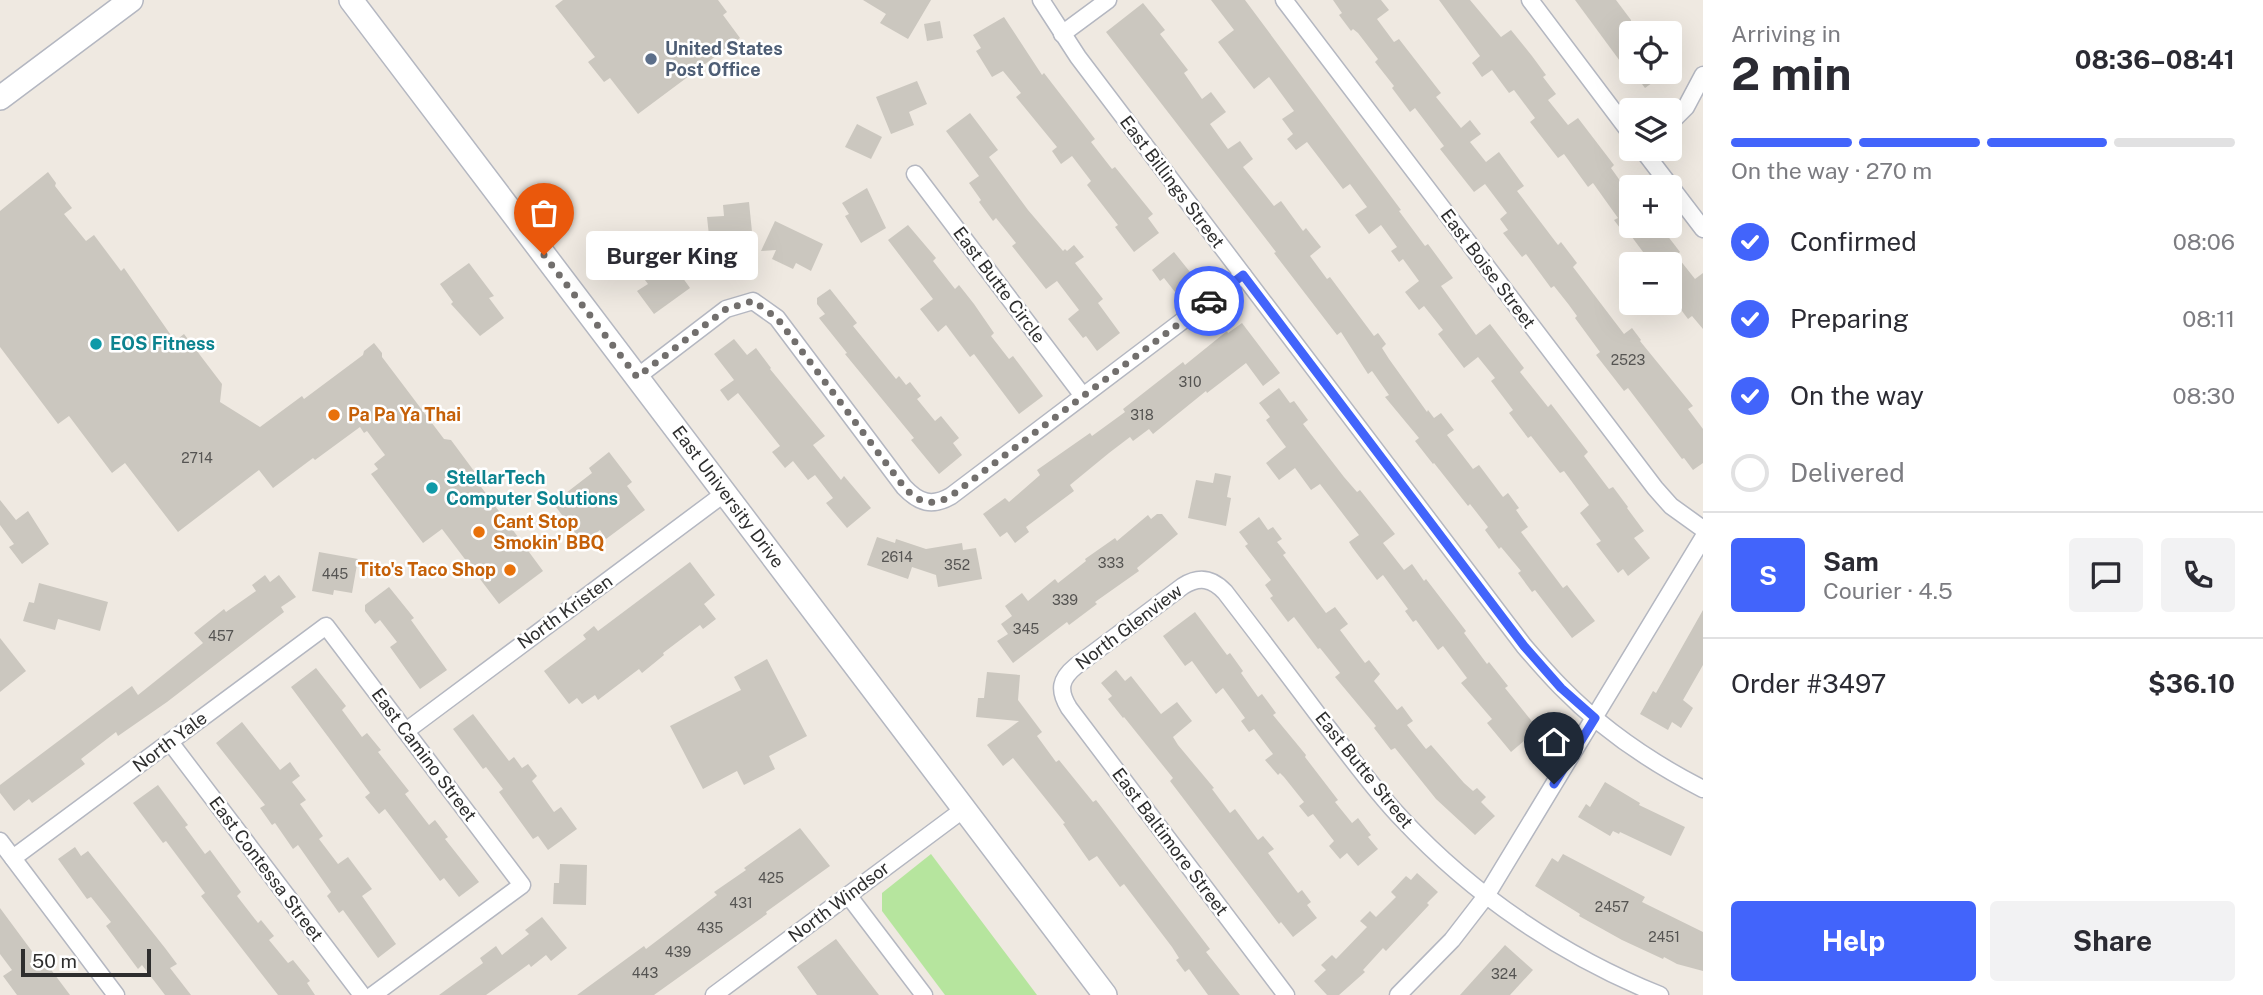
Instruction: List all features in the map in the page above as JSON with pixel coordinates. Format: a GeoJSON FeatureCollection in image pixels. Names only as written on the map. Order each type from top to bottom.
{"type":"FeatureCollection","features":[{"type":"Feature","properties":{"kind":"main road"},"geometry":{"type":"LineString","coordinates":[[0,98],[131,0]]}},
{"type":"Feature","properties":{"kind":"main road","name":"East University Drive"},"geometry":{"type":"LineString","coordinates":[[351,0],[1105,995]]}},
{"type":"Feature","properties":{"kind":"street","name":"East Billings Street"},"geometry":{"type":"LineString","coordinates":[[1041,0],[1062,34],[1524,646],[1561,688],[1595,718],[1643,753],[1703,789]]}},
{"type":"Feature","properties":{"kind":"street"},"geometry":{"type":"LineString","coordinates":[[1062,34],[1108,0]]}},
{"type":"Feature","properties":{"kind":"street","name":"East Boise Street"},"geometry":{"type":"LineString","coordinates":[[1284,0],[1655,488],[1671,506],[1703,528]]}},
{"type":"Feature","properties":{"kind":"street"},"geometry":{"type":"LineString","coordinates":[[1530,0],[1619,118]]}},
{"type":"Feature","properties":{"kind":"street"},"geometry":{"type":"LineString","coordinates":[[1682,111],[1703,75]]}},
{"type":"Feature","properties":{"kind":"street"},"geometry":{"type":"LineString","coordinates":[[1651,161],[1703,229]]}},
{"type":"Feature","properties":{"kind":"street","name":"East Butte Circle"},"geometry":{"type":"LineString","coordinates":[[915,174],[1083,396]]}},
{"type":"Feature","properties":{"kind":"street"},"geometry":{"type":"LineString","coordinates":[[637,377],[726,309],[753,301],[777,318],[904,487],[919,500],[935,503],[951,496],[1243,275]]}},
{"type":"Feature","properties":{"kind":"street","name":"North Kristen"},"geometry":{"type":"LineString","coordinates":[[406,731],[725,494]]}},
{"type":"Feature","properties":{"kind":"street"},"geometry":{"type":"LineString","coordinates":[[1398,995],[1443,950],[1486,896],[1703,538]]}},
{"type":"Feature","properties":{"kind":"street","name":"North Glenview"},"geometry":{"type":"LineString","coordinates":[[1061,685],[1076,666],[1172,594],[1189,582],[1205,579]]}},
{"type":"Feature","properties":{"kind":"street","name":"East Butte Street"},"geometry":{"type":"LineString","coordinates":[[1205,579],[1213,581],[1225,592],[1402,820],[1486,896],[1533,930],[1577,956],[1660,995]]}},
{"type":"Feature","properties":{"kind":"street","name":"East Camino Street"},"geometry":{"type":"LineString","coordinates":[[326,626],[522,884],[373,995]]}},
{"type":"Feature","properties":{"kind":"street","name":"North Yale"},"geometry":{"type":"LineString","coordinates":[[13,858],[326,626]]}},
{"type":"Feature","properties":{"kind":"street","name":"East Baltimore Street"},"geometry":{"type":"LineString","coordinates":[[1061,685],[1061,693],[1069,708],[1286,995]]}},
{"type":"Feature","properties":{"kind":"street","name":"East Contessa Street"},"geometry":{"type":"LineString","coordinates":[[170,742],[362,995]]}},
{"type":"Feature","properties":{"kind":"street","name":"North Windsor"},"geometry":{"type":"LineString","coordinates":[[714,995],[964,809]]}},
{"type":"Feature","properties":{"kind":"street"},"geometry":{"type":"LineString","coordinates":[[0,841],[116,995]]}},
{"type":"Feature","properties":{"kind":"street"},"geometry":{"type":"LineString","coordinates":[[848,895],[924,995]]}},
{"type":"Feature","properties":{"kind":"green space"},"geometry":{"type":"Polygon","coordinates":[[[931,854],[1037,995],[945,995],[882,911],[882,893],[931,854]]]}},
{"type":"Feature","properties":{"kind":"building","name":"United States Post Office"},"geometry":{"type":"Polygon","coordinates":[[[563,0],[718,0],[727,12],[723,15],[740,38],[638,114],[610,78],[604,82],[588,62],[595,57],[555,6],[563,0]]]}},
{"type":"Feature","properties":{"kind":"building"},"geometry":{"type":"Polygon","coordinates":[[[863,0],[931,0],[908,39],[880,23],[886,14],[863,0]]]}},
{"type":"Feature","properties":{"kind":"building"},"geometry":{"type":"Polygon","coordinates":[[[1211,0],[1245,0],[1425,246],[1428,244],[1453,278],[1441,286],[1476,335],[1490,324],[1524,368],[1520,372],[1548,407],[1551,404],[1588,452],[1584,456],[1609,489],[1613,487],[1628,507],[1644,531],[1634,538],[1650,558],[1628,576],[1623,569],[1618,573],[1596,544],[1601,541],[1580,513],[1589,505],[1564,471],[1560,473],[1509,413],[1513,410],[1491,381],[1495,378],[1478,357],[1464,368],[1438,334],[1443,330],[1424,306],[1419,310],[1405,292],[1419,281],[1403,259],[1399,262],[1391,251],[1397,247],[1381,225],[1369,234],[1355,215],[1367,207],[1350,184],[1343,189],[1307,142],[1296,150],[1287,139],[1293,134],[1282,119],[1294,111],[1269,77],[1254,89],[1218,42],[1234,30],[1211,0]]]}},
{"type":"Feature","properties":{"kind":"building"},"geometry":{"type":"Polygon","coordinates":[[[1333,0],[1381,0],[1389,10],[1377,19],[1394,42],[1399,39],[1441,93],[1436,97],[1461,128],[1470,120],[1481,134],[1470,142],[1486,162],[1499,152],[1524,186],[1517,191],[1558,245],[1561,242],[1577,263],[1573,267],[1624,334],[1632,328],[1693,406],[1688,409],[1703,429],[1703,463],[1693,470],[1628,388],[1624,391],[1596,355],[1600,352],[1575,318],[1577,316],[1569,305],[1554,286],[1551,288],[1526,254],[1522,257],[1503,233],[1508,230],[1500,219],[1507,213],[1485,184],[1474,192],[1440,149],[1444,146],[1415,108],[1410,112],[1392,88],[1394,86],[1375,62],[1378,59],[1358,33],[1353,29],[1351,31],[1339,15],[1342,13],[1333,0]]]}},
{"type":"Feature","properties":{"kind":"building"},"geometry":{"type":"Polygon","coordinates":[[[1439,0],[1470,0],[1501,37],[1511,30],[1532,56],[1556,94],[1548,100],[1568,125],[1578,118],[1614,165],[1611,168],[1619,179],[1619,227],[1614,220],[1618,218],[1593,183],[1588,187],[1564,154],[1558,158],[1530,122],[1535,118],[1514,90],[1509,93],[1492,70],[1482,77],[1472,63],[1480,56],[1439,0]]]}},
{"type":"Feature","properties":{"kind":"building"},"geometry":{"type":"Polygon","coordinates":[[[1575,0],[1616,0],[1631,20],[1619,21],[1619,60],[1575,0]]]}},
{"type":"Feature","properties":{"kind":"building"},"geometry":{"type":"Polygon","coordinates":[[[1143,3],[1165,30],[1160,34],[1188,70],[1184,73],[1202,99],[1211,92],[1226,112],[1210,124],[1228,149],[1240,141],[1253,159],[1243,167],[1274,206],[1281,201],[1303,231],[1306,228],[1321,247],[1310,256],[1327,279],[1330,277],[1374,336],[1378,333],[1386,344],[1382,348],[1427,412],[1428,410],[1434,418],[1441,413],[1454,430],[1447,435],[1473,469],[1479,465],[1503,497],[1508,493],[1519,508],[1516,510],[1528,527],[1521,532],[1563,588],[1567,585],[1595,621],[1572,638],[1535,590],[1532,592],[1518,573],[1521,571],[1501,547],[1499,549],[1485,530],[1488,527],[1470,504],[1468,506],[1415,441],[1419,438],[1385,397],[1389,395],[1372,371],[1368,374],[1341,332],[1337,335],[1106,32],[1143,3]]]}},
{"type":"Feature","properties":{"kind":"building"},"geometry":{"type":"Polygon","coordinates":[[[1004,17],[1042,75],[1044,73],[1095,139],[1091,142],[1153,214],[1148,218],[1159,233],[1134,252],[1115,227],[1118,225],[1087,185],[1091,181],[1072,156],[1061,164],[1052,151],[1057,147],[1016,97],[1021,93],[1003,71],[992,77],[976,51],[981,48],[973,35],[1004,17]]]}},
{"type":"Feature","properties":{"kind":"building"},"geometry":{"type":"Polygon","coordinates":[[[940,21],[943,38],[927,41],[924,24],[940,21]]]}},
{"type":"Feature","properties":{"kind":"building"},"geometry":{"type":"Polygon","coordinates":[[[917,81],[927,104],[909,112],[914,125],[891,134],[876,97],[917,81]]]}},
{"type":"Feature","properties":{"kind":"building"},"geometry":{"type":"Polygon","coordinates":[[[970,113],[998,150],[989,157],[1028,210],[1063,251],[1074,245],[1084,257],[1075,263],[1103,299],[1098,303],[1120,333],[1097,351],[1068,319],[1079,310],[1057,281],[1046,289],[1012,246],[1016,243],[996,218],[993,221],[979,202],[981,200],[969,183],[979,176],[946,131],[970,113]]]}},
{"type":"Feature","properties":{"kind":"building"},"geometry":{"type":"Polygon","coordinates":[[[857,124],[882,137],[871,159],[845,147],[857,124]]]}},
{"type":"Feature","properties":{"kind":"building"},"geometry":{"type":"Polygon","coordinates":[[[48,172],[72,208],[64,214],[86,241],[94,235],[121,271],[124,268],[175,341],[184,334],[222,384],[220,402],[260,427],[302,396],[304,399],[363,355],[374,343],[444,439],[451,440],[474,471],[476,480],[543,571],[499,604],[442,529],[423,543],[371,474],[378,469],[374,464],[385,455],[367,431],[364,433],[360,427],[273,488],[259,470],[178,532],[125,463],[112,473],[69,416],[58,424],[0,347],[0,211],[48,172]]]}},
{"type":"Feature","properties":{"kind":"building"},"geometry":{"type":"Polygon","coordinates":[[[867,188],[886,228],[861,243],[845,216],[849,214],[842,203],[867,188]]]}},
{"type":"Feature","properties":{"kind":"building"},"geometry":{"type":"Polygon","coordinates":[[[749,202],[754,252],[735,253],[734,243],[710,245],[707,217],[724,216],[723,205],[749,202]]]}},
{"type":"Feature","properties":{"kind":"building"},"geometry":{"type":"Polygon","coordinates":[[[775,221],[823,244],[811,271],[796,263],[793,269],[772,259],[776,250],[761,251],[775,221]]]}},
{"type":"Feature","properties":{"kind":"building"},"geometry":{"type":"Polygon","coordinates":[[[908,225],[936,258],[933,261],[955,289],[959,285],[974,304],[994,333],[991,336],[1009,359],[1013,356],[1043,396],[1019,414],[974,354],[970,357],[946,325],[938,332],[920,309],[933,299],[888,240],[908,225]]]}},
{"type":"Feature","properties":{"kind":"building"},"geometry":{"type":"Polygon","coordinates":[[[1633,238],[1669,238],[1680,252],[1643,252],[1633,238]]]}},
{"type":"Feature","properties":{"kind":"building"},"geometry":{"type":"Polygon","coordinates":[[[1174,252],[1194,277],[1175,292],[1164,278],[1160,281],[1152,270],[1174,252]]]}},
{"type":"Feature","properties":{"kind":"building"},"geometry":{"type":"Polygon","coordinates":[[[665,253],[690,288],[654,314],[637,291],[648,284],[639,272],[665,253]]]}},
{"type":"Feature","properties":{"kind":"building"},"geometry":{"type":"Polygon","coordinates":[[[469,263],[494,296],[489,298],[504,318],[480,336],[451,304],[453,302],[440,284],[469,263]]]}},
{"type":"Feature","properties":{"kind":"building"},"geometry":{"type":"Polygon","coordinates":[[[1682,263],[1695,279],[1703,273],[1703,329],[1692,316],[1688,319],[1682,311],[1682,263]]]}},
{"type":"Feature","properties":{"kind":"building"},"geometry":{"type":"Polygon","coordinates":[[[830,289],[857,323],[853,326],[896,379],[899,376],[906,385],[910,382],[921,396],[917,399],[935,421],[941,416],[959,438],[953,443],[962,455],[939,474],[911,440],[914,438],[819,318],[825,314],[817,304],[817,298],[830,289]]]}},
{"type":"Feature","properties":{"kind":"building"},"geometry":{"type":"Polygon","coordinates":[[[1242,323],[1280,373],[1263,386],[1246,363],[1153,434],[1149,429],[1133,441],[1130,437],[1109,453],[1070,485],[1074,491],[1026,527],[1029,532],[1015,543],[1007,532],[1000,537],[983,514],[1005,498],[1009,502],[1040,475],[1037,470],[1090,433],[1092,436],[1125,412],[1123,409],[1183,362],[1185,365],[1227,331],[1228,333],[1242,323]]]}},
{"type":"Feature","properties":{"kind":"building"},"geometry":{"type":"Polygon","coordinates":[[[734,339],[747,355],[756,348],[825,436],[813,445],[841,480],[844,476],[871,508],[847,528],[826,503],[833,498],[815,475],[808,480],[793,461],[785,468],[772,452],[780,446],[738,393],[728,401],[720,390],[734,380],[714,354],[734,339]]]}},
{"type":"Feature","properties":{"kind":"building"},"geometry":{"type":"Polygon","coordinates":[[[1279,388],[1290,403],[1294,401],[1308,420],[1303,424],[1344,477],[1357,492],[1360,490],[1395,534],[1383,543],[1404,570],[1412,564],[1424,581],[1426,579],[1538,729],[1511,752],[1487,723],[1492,719],[1461,683],[1467,678],[1443,646],[1438,650],[1416,620],[1413,622],[1405,611],[1408,609],[1383,575],[1377,580],[1352,547],[1349,542],[1359,535],[1320,484],[1311,490],[1295,468],[1279,480],[1266,463],[1286,447],[1266,420],[1270,417],[1259,403],[1279,388]]]}},
{"type":"Feature","properties":{"kind":"building"},"geometry":{"type":"Polygon","coordinates":[[[609,452],[632,482],[627,486],[645,510],[606,539],[600,530],[583,543],[553,503],[592,473],[589,468],[609,452]]]}},
{"type":"Feature","properties":{"kind":"building"},"geometry":{"type":"Polygon","coordinates":[[[1215,473],[1231,476],[1227,497],[1231,498],[1226,526],[1188,518],[1196,480],[1213,483],[1215,473]]]}},
{"type":"Feature","properties":{"kind":"building"},"geometry":{"type":"Polygon","coordinates":[[[0,500],[16,520],[28,511],[49,544],[22,564],[9,547],[14,544],[0,525],[0,500]]]}},
{"type":"Feature","properties":{"kind":"building"},"geometry":{"type":"Polygon","coordinates":[[[1162,514],[1178,534],[1137,568],[1139,571],[1095,602],[1097,604],[1069,625],[1067,622],[1013,663],[997,641],[1008,634],[1001,624],[1012,616],[1005,606],[1022,593],[1028,601],[1055,579],[1058,583],[1086,561],[1085,559],[1115,538],[1117,541],[1148,515],[1151,519],[1162,514]]]}},
{"type":"Feature","properties":{"kind":"building"},"geometry":{"type":"Polygon","coordinates":[[[1259,517],[1268,530],[1273,527],[1282,539],[1277,542],[1286,553],[1283,555],[1326,613],[1335,607],[1348,624],[1340,630],[1365,663],[1369,660],[1380,674],[1374,681],[1397,710],[1402,706],[1413,721],[1407,725],[1426,749],[1431,745],[1464,783],[1473,791],[1477,788],[1486,797],[1481,802],[1495,816],[1475,835],[1436,799],[1395,748],[1391,750],[1374,728],[1376,726],[1335,677],[1340,673],[1294,617],[1288,622],[1270,598],[1273,596],[1265,585],[1271,580],[1245,546],[1248,544],[1239,532],[1259,517]]]}},
{"type":"Feature","properties":{"kind":"building"},"geometry":{"type":"Polygon","coordinates":[[[877,537],[895,543],[896,539],[926,549],[962,543],[963,550],[976,548],[982,579],[938,587],[936,575],[912,567],[908,579],[867,565],[877,537]]]}},
{"type":"Feature","properties":{"kind":"building"},"geometry":{"type":"Polygon","coordinates":[[[319,552],[358,559],[352,593],[334,590],[333,595],[312,591],[319,552]]]}},
{"type":"Feature","properties":{"kind":"building"},"geometry":{"type":"Polygon","coordinates":[[[690,562],[715,595],[704,604],[716,619],[703,629],[700,625],[642,673],[639,669],[598,700],[595,695],[582,704],[577,698],[569,704],[544,671],[586,639],[583,635],[594,626],[598,631],[690,562]]]}},
{"type":"Feature","properties":{"kind":"building"},"geometry":{"type":"Polygon","coordinates":[[[265,575],[270,582],[279,575],[296,597],[281,607],[284,612],[167,702],[118,736],[116,732],[81,759],[85,764],[32,803],[29,799],[14,811],[0,793],[0,785],[132,686],[138,695],[203,643],[194,633],[224,609],[226,612],[256,591],[252,585],[265,575]]]}},
{"type":"Feature","properties":{"kind":"building"},"geometry":{"type":"Polygon","coordinates":[[[39,583],[108,602],[100,631],[58,619],[55,630],[23,621],[29,602],[34,603],[39,583]]]}},
{"type":"Feature","properties":{"kind":"building"},"geometry":{"type":"Polygon","coordinates":[[[389,587],[414,618],[411,620],[447,670],[420,689],[390,647],[397,642],[380,620],[375,624],[365,611],[365,605],[389,587]]]}},
{"type":"Feature","properties":{"kind":"building"},"geometry":{"type":"Polygon","coordinates":[[[1703,610],[1703,665],[1683,700],[1693,708],[1681,728],[1672,722],[1668,730],[1640,714],[1653,691],[1656,693],[1703,610]]]}},
{"type":"Feature","properties":{"kind":"building"},"geometry":{"type":"Polygon","coordinates":[[[1195,612],[1227,655],[1230,653],[1258,697],[1262,694],[1276,713],[1273,715],[1338,800],[1335,802],[1352,823],[1358,818],[1371,835],[1368,837],[1378,849],[1358,866],[1347,853],[1340,859],[1329,846],[1334,841],[1313,814],[1308,817],[1299,806],[1304,802],[1284,777],[1280,773],[1278,775],[1265,760],[1273,754],[1254,729],[1249,732],[1241,721],[1245,718],[1223,688],[1216,694],[1192,661],[1185,666],[1163,636],[1195,612]]]}},
{"type":"Feature","properties":{"kind":"building"},"geometry":{"type":"Polygon","coordinates":[[[0,638],[26,671],[0,692],[0,638]]]}},
{"type":"Feature","properties":{"kind":"building"},"geometry":{"type":"Polygon","coordinates":[[[767,659],[807,736],[769,756],[775,769],[744,785],[737,771],[703,789],[670,726],[741,690],[734,677],[767,659]]]}},
{"type":"Feature","properties":{"kind":"building"},"geometry":{"type":"Polygon","coordinates":[[[316,668],[346,706],[342,710],[362,737],[367,733],[381,750],[378,752],[409,791],[405,794],[429,825],[435,820],[448,837],[445,839],[479,882],[459,897],[444,878],[440,881],[385,809],[379,814],[365,797],[370,793],[291,687],[316,668]]]}},
{"type":"Feature","properties":{"kind":"building"},"geometry":{"type":"Polygon","coordinates":[[[1116,670],[1125,681],[1131,676],[1161,714],[1177,702],[1192,721],[1173,737],[1178,745],[1214,788],[1212,789],[1230,813],[1235,809],[1258,840],[1263,836],[1274,849],[1268,853],[1298,893],[1302,890],[1311,902],[1307,905],[1317,918],[1293,937],[1281,922],[1279,924],[1170,781],[1173,778],[1108,699],[1112,696],[1101,683],[1116,670]]]}},
{"type":"Feature","properties":{"kind":"building"},"geometry":{"type":"Polygon","coordinates":[[[987,672],[1020,675],[1018,700],[1042,732],[1037,736],[1056,762],[1059,760],[1093,802],[1096,800],[1210,949],[1206,952],[1240,995],[1208,995],[1189,969],[1185,972],[1176,960],[1179,958],[1172,947],[1124,884],[1120,887],[1097,856],[1089,861],[1063,824],[1065,823],[1013,758],[1003,766],[987,745],[1019,721],[976,717],[978,698],[984,698],[987,672]]]}},
{"type":"Feature","properties":{"kind":"building"},"geometry":{"type":"Polygon","coordinates":[[[473,714],[509,761],[514,757],[522,768],[528,764],[537,776],[532,781],[554,812],[561,807],[577,829],[548,850],[538,836],[533,839],[499,792],[503,789],[486,767],[483,769],[453,729],[473,714]]]}},
{"type":"Feature","properties":{"kind":"building"},"geometry":{"type":"Polygon","coordinates":[[[242,722],[280,770],[290,762],[300,776],[292,782],[306,800],[300,804],[323,836],[319,839],[338,864],[348,857],[372,889],[362,896],[396,944],[378,958],[343,910],[339,913],[327,896],[331,892],[298,845],[293,849],[275,823],[272,825],[260,808],[265,805],[216,743],[242,722]]]}},
{"type":"Feature","properties":{"kind":"building"},"geometry":{"type":"Polygon","coordinates":[[[1605,782],[1640,803],[1639,805],[1685,827],[1671,856],[1620,832],[1619,834],[1613,831],[1610,836],[1578,817],[1586,804],[1590,807],[1605,782]]]}},
{"type":"Feature","properties":{"kind":"building"},"geometry":{"type":"Polygon","coordinates":[[[158,785],[188,825],[185,827],[205,854],[210,850],[241,892],[237,896],[258,923],[261,920],[274,936],[269,940],[288,963],[293,960],[310,981],[307,983],[315,995],[278,995],[201,896],[205,893],[133,803],[158,785]]]}},
{"type":"Feature","properties":{"kind":"building"},"geometry":{"type":"Polygon","coordinates":[[[800,828],[830,866],[766,912],[767,914],[654,995],[577,995],[644,946],[646,949],[717,895],[714,892],[746,870],[744,868],[800,828]]]}},
{"type":"Feature","properties":{"kind":"building"},"geometry":{"type":"Polygon","coordinates":[[[75,847],[81,856],[88,851],[165,948],[177,964],[170,968],[191,995],[165,995],[142,965],[138,969],[106,926],[111,922],[91,897],[87,899],[58,859],[75,847]]]}},
{"type":"Feature","properties":{"kind":"building"},"geometry":{"type":"Polygon","coordinates":[[[1563,854],[1645,897],[1642,902],[1703,932],[1703,971],[1677,964],[1664,957],[1663,959],[1622,940],[1579,916],[1580,914],[1535,886],[1552,858],[1558,862],[1563,854]]]}},
{"type":"Feature","properties":{"kind":"building"},"geometry":{"type":"Polygon","coordinates":[[[560,864],[587,865],[586,905],[553,904],[554,883],[559,883],[560,864]]]}},
{"type":"Feature","properties":{"kind":"building"},"geometry":{"type":"Polygon","coordinates":[[[1417,873],[1438,892],[1427,903],[1429,905],[1386,951],[1383,948],[1363,970],[1365,972],[1339,995],[1327,995],[1314,981],[1326,970],[1321,965],[1332,955],[1336,959],[1367,927],[1360,921],[1370,911],[1376,917],[1396,897],[1391,892],[1406,876],[1411,880],[1417,873]]]}},
{"type":"Feature","properties":{"kind":"building"},"geometry":{"type":"Polygon","coordinates":[[[0,908],[34,954],[37,951],[70,995],[17,995],[3,976],[12,970],[0,954],[0,908]]]}},
{"type":"Feature","properties":{"kind":"building"},"geometry":{"type":"Polygon","coordinates":[[[542,917],[567,948],[551,961],[546,955],[486,995],[439,995],[483,963],[480,958],[496,946],[502,955],[529,934],[525,930],[542,917]]]}},
{"type":"Feature","properties":{"kind":"building"},"geometry":{"type":"Polygon","coordinates":[[[836,939],[879,995],[817,995],[797,967],[836,939]]]}},
{"type":"Feature","properties":{"kind":"building"},"geometry":{"type":"Polygon","coordinates":[[[1505,945],[1533,970],[1510,995],[1460,995],[1505,945]]]}},
{"type":"Feature","properties":{"kind":"way so far"},"geometry":{"type":"LineString","coordinates":[[544,255],[637,377],[726,309],[753,301],[777,318],[904,487],[926,503],[935,503],[951,496],[1209,301]]}},
{"type":"Feature","properties":{"kind":"place","name":"United States Post Office"},"geometry":{"type":"Point","coordinates":[651,59]}},
{"type":"Feature","properties":{"kind":"place","name":"Burger King"},"geometry":{"type":"Point","coordinates":[544,255]}},
{"type":"Feature","properties":{"kind":"place","name":"EOS Fitness"},"geometry":{"type":"Point","coordinates":[96,344]}},
{"type":"Feature","properties":{"kind":"place","name":"Pa Pa Ya Thai"},"geometry":{"type":"Point","coordinates":[334,415]}},
{"type":"Feature","properties":{"kind":"place","name":"StellarTech Computer Solutions"},"geometry":{"type":"Point","coordinates":[432,488]}},
{"type":"Feature","properties":{"kind":"place","name":"Cant Stop Smokin' BBQ"},"geometry":{"type":"Point","coordinates":[479,532]}},
{"type":"Feature","properties":{"kind":"place","name":"Tito's Taco Shop"},"geometry":{"type":"Point","coordinates":[510,570]}},
{"type":"Feature","properties":{"kind":"route"},"geometry":{"type":"LineString","coordinates":[[1209,301],[1243,275],[1524,646],[1561,688],[1595,718],[1554,784]]}}]}
